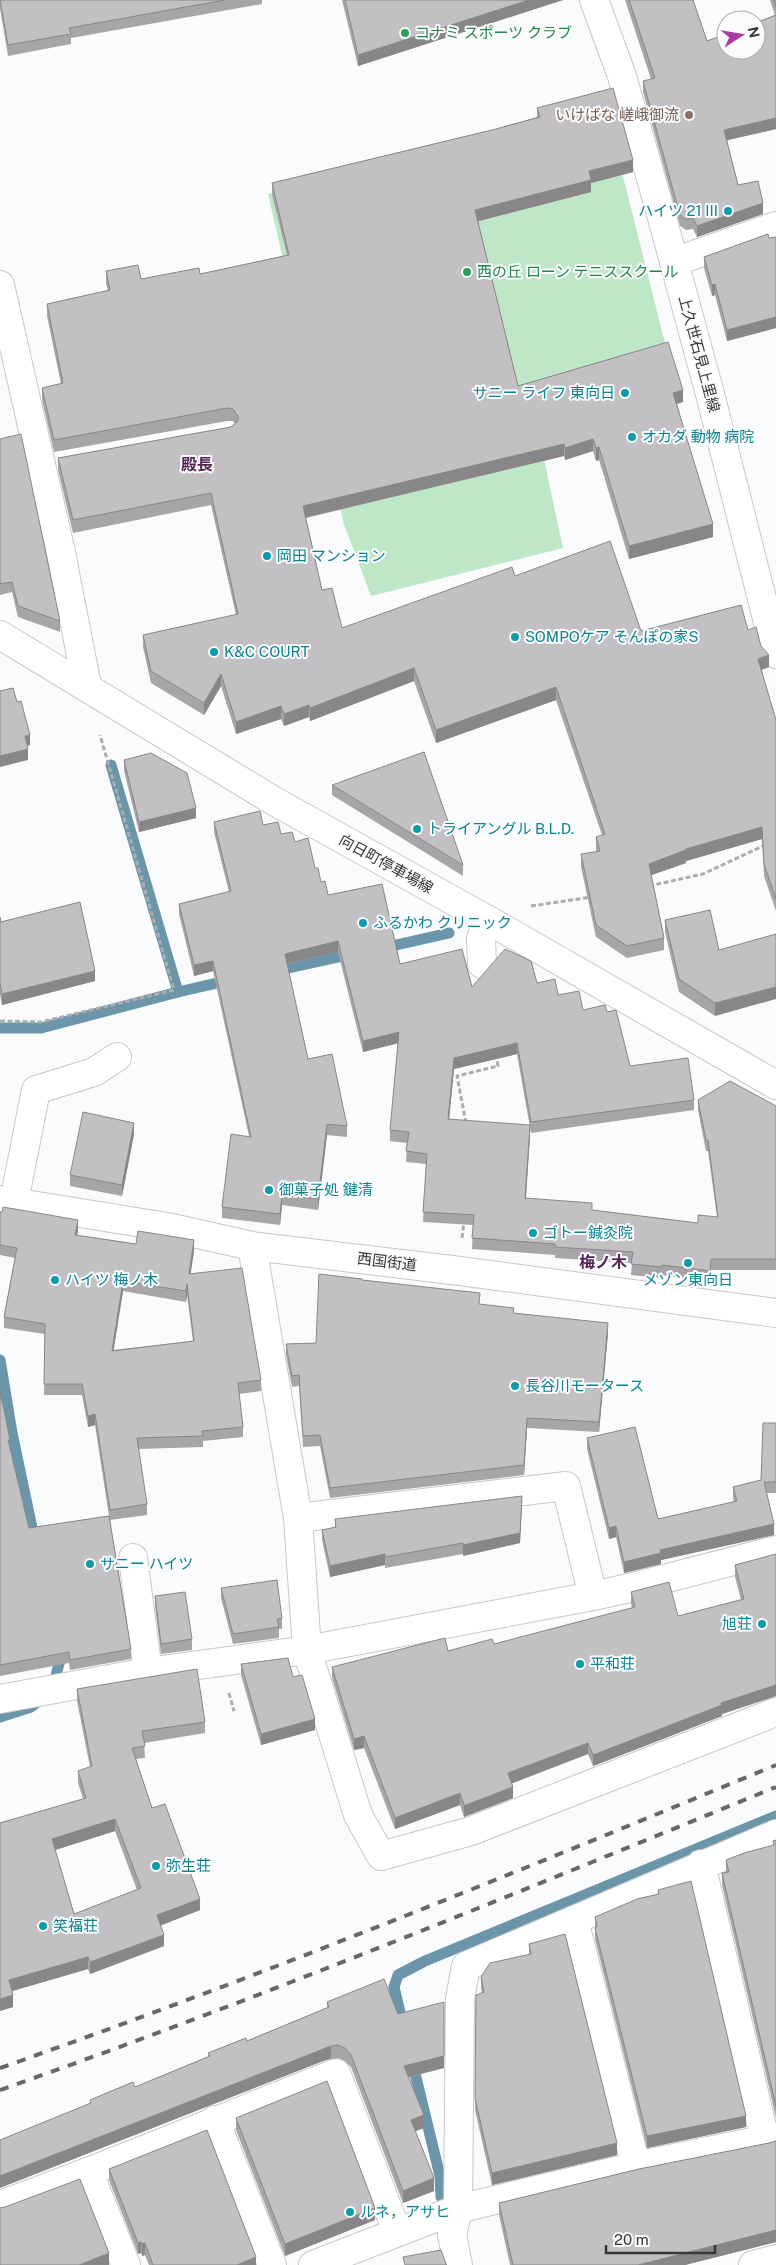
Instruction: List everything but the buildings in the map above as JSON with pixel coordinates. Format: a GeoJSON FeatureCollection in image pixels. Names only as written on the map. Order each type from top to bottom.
{"type":"FeatureCollection","features":[{"type":"Feature","properties":{"kind":"street","name":"上久世石見上里線"},"geometry":{"type":"LineString","coordinates":[[594,0],[622,76],[674,262],[710,394],[776,654]]}},
{"type":"Feature","properties":{"kind":"street"},"geometry":{"type":"LineString","coordinates":[[674,262],[776,226]]}},
{"type":"Feature","properties":{"kind":"street"},"geometry":{"type":"LineString","coordinates":[[0,285],[60,548],[86,686]]}},
{"type":"Feature","properties":{"kind":"street","name":"向日町停車場線"},"geometry":{"type":"LineString","coordinates":[[0,635],[274,801],[488,920],[776,1085]]}},
{"type":"Feature","properties":{"kind":"street"},"geometry":{"type":"LineString","coordinates":[[482,964],[481,939],[488,920]]}},
{"type":"Feature","properties":{"kind":"street"},"geometry":{"type":"LineString","coordinates":[[7,1200],[36,1090],[94,1072],[117,1057]]}},
{"type":"Feature","properties":{"kind":"street","name":"西国街道"},"geometry":{"type":"LineString","coordinates":[[7,1200],[167,1227],[252,1246],[460,1271],[776,1313]]}},
{"type":"Feature","properties":{"kind":"street"},"geometry":{"type":"LineString","coordinates":[[252,1246],[298,1518],[307,1650],[358,1815],[381,1856],[470,1831],[776,1712]]}},
{"type":"Feature","properties":{"kind":"street"},"geometry":{"type":"LineString","coordinates":[[298,1518],[566,1486],[593,1596]]}},
{"type":"Feature","properties":{"kind":"street"},"geometry":{"type":"LineString","coordinates":[[0,1699],[148,1672],[307,1650],[593,1596],[776,1550]]}},
{"type":"Feature","properties":{"kind":"street"},"geometry":{"type":"LineString","coordinates":[[133,1558],[148,1672]]}},
{"type":"Feature","properties":{"kind":"street"},"geometry":{"type":"LineString","coordinates":[[458,2265],[452,2235],[458,2209],[460,1999],[466,1966],[701,1864],[776,1834]]}},
{"type":"Feature","properties":{"kind":"street"},"geometry":{"type":"LineString","coordinates":[[327,2262],[397,2232],[458,2209],[636,2166],[770,2138],[701,1864]]}},
{"type":"Feature","properties":{"kind":"street"},"geometry":{"type":"LineString","coordinates":[[574,1920],[636,2166]]}},
{"type":"Feature","properties":{"kind":"street"},"geometry":{"type":"LineString","coordinates":[[0,2205],[89,2173],[215,2120],[336,2073],[397,2232]]}},
{"type":"Feature","properties":{"kind":"street"},"geometry":{"type":"LineString","coordinates":[[215,2120],[272,2265]]}},
{"type":"Feature","properties":{"kind":"street"},"geometry":{"type":"LineString","coordinates":[[89,2173],[126,2265]]}},
{"type":"Feature","properties":{"kind":"street"},"geometry":{"type":"LineString","coordinates":[[753,2265],[776,2259]]}},
{"type":"Feature","properties":{"kind":"path"},"geometry":{"type":"LineString","coordinates":[[0,1021],[41,1022],[174,990],[86,686]]}},
{"type":"Feature","properties":{"kind":"path"},"geometry":{"type":"LineString","coordinates":[[644,887],[703,874],[768,843]]}},
{"type":"Feature","properties":{"kind":"path"},"geometry":{"type":"LineString","coordinates":[[488,920],[517,908],[598,896]]}},
{"type":"Feature","properties":{"kind":"path"},"geometry":{"type":"LineString","coordinates":[[467,1129],[457,1076],[498,1066],[495,1048]]}},
{"type":"Feature","properties":{"kind":"path"},"geometry":{"type":"LineString","coordinates":[[460,1271],[464,1213]]}},
{"type":"Feature","properties":{"kind":"green space","name":"西の丘 ローン テニススクール"},"geometry":{"type":"Polygon","coordinates":[[[604,101],[667,351],[530,394],[563,548],[371,596],[344,524],[268,194],[604,101]]]}},
{"type":"Feature","properties":{"kind":"waterway"},"geometry":{"type":"LineString","coordinates":[[0,1028],[41,1028],[178,992],[111,765]]}},
{"type":"Feature","properties":{"kind":"waterway"},"geometry":{"type":"LineString","coordinates":[[383,948],[449,933]]}},
{"type":"Feature","properties":{"kind":"waterway"},"geometry":{"type":"LineString","coordinates":[[275,971],[352,954]]}},
{"type":"Feature","properties":{"kind":"waterway"},"geometry":{"type":"LineString","coordinates":[[178,992],[230,980]]}},
{"type":"Feature","properties":{"kind":"waterway"},"geometry":{"type":"LineString","coordinates":[[0,1360],[12,1433],[35,1542]]}},
{"type":"Feature","properties":{"kind":"waterway"},"geometry":{"type":"LineString","coordinates":[[0,1717],[31,1707],[52,1691],[60,1660],[58,1651]]}},
{"type":"Feature","properties":{"kind":"waterway"},"geometry":{"type":"LineString","coordinates":[[404,2029],[394,1987],[398,1975],[425,1961],[776,1816]]}},
{"type":"Feature","properties":{"kind":"waterway"},"geometry":{"type":"LineString","coordinates":[[412,2061],[440,2176],[441,2197]]}},
{"type":"Feature","properties":{"kind":"railway"},"geometry":{"type":"LineString","coordinates":[[0,2068],[293,1960],[776,1765]]}},
{"type":"Feature","properties":{"kind":"railway"},"geometry":{"type":"LineString","coordinates":[[0,2090],[196,2019],[487,1905],[776,1787]]}},
{"type":"Feature","properties":{"kind":"place","name":"コナミ スポーツ クラブ"},"geometry":{"type":"Point","coordinates":[405,33]}},
{"type":"Feature","properties":{"kind":"place","name":"いけばな 嵯峨御流"},"geometry":{"type":"Point","coordinates":[689,115]}},
{"type":"Feature","properties":{"kind":"place","name":"ハイツ 21 III"},"geometry":{"type":"Point","coordinates":[728,211]}},
{"type":"Feature","properties":{"kind":"place","name":"西の丘 ローン テニススクール"},"geometry":{"type":"Point","coordinates":[467,272]}},
{"type":"Feature","properties":{"kind":"place","name":"サニー ライフ 東向日"},"geometry":{"type":"Point","coordinates":[625,393]}},
{"type":"Feature","properties":{"kind":"place","name":"オカダ 動物 病院"},"geometry":{"type":"Point","coordinates":[632,437]}},
{"type":"Feature","properties":{"kind":"place","name":"岡田 マンション"},"geometry":{"type":"Point","coordinates":[267,556]}},
{"type":"Feature","properties":{"kind":"place","name":"SOMPOケア そんぽの家S"},"geometry":{"type":"Point","coordinates":[515,637]}},
{"type":"Feature","properties":{"kind":"place","name":"K&C COURT"},"geometry":{"type":"Point","coordinates":[214,652]}},
{"type":"Feature","properties":{"kind":"place","name":"トライアングル B.L.D."},"geometry":{"type":"Point","coordinates":[417,829]}},
{"type":"Feature","properties":{"kind":"place","name":"ふるかわ クリニック"},"geometry":{"type":"Point","coordinates":[363,923]}},
{"type":"Feature","properties":{"kind":"place","name":"御菓子処 鍵清"},"geometry":{"type":"Point","coordinates":[269,1190]}},
{"type":"Feature","properties":{"kind":"place","name":"ゴトー鍼灸院"},"geometry":{"type":"Point","coordinates":[533,1233]}},
{"type":"Feature","properties":{"kind":"place","name":"メゾン東向日"},"geometry":{"type":"Point","coordinates":[688,1263]}},
{"type":"Feature","properties":{"kind":"place","name":"ハイツ 梅ノ木"},"geometry":{"type":"Point","coordinates":[55,1280]}},
{"type":"Feature","properties":{"kind":"place","name":"長谷川モータース"},"geometry":{"type":"Point","coordinates":[515,1386]}},
{"type":"Feature","properties":{"kind":"place","name":"サニー ハイツ"},"geometry":{"type":"Point","coordinates":[90,1564]}},
{"type":"Feature","properties":{"kind":"place","name":"旭荘"},"geometry":{"type":"Point","coordinates":[762,1624]}},
{"type":"Feature","properties":{"kind":"place","name":"平和荘"},"geometry":{"type":"Point","coordinates":[580,1664]}},
{"type":"Feature","properties":{"kind":"place","name":"弥生荘"},"geometry":{"type":"Point","coordinates":[156,1866]}},
{"type":"Feature","properties":{"kind":"place","name":"笑福荘"},"geometry":{"type":"Point","coordinates":[43,1926]}},
{"type":"Feature","properties":{"kind":"place","name":"ルネ，アサヒ"},"geometry":{"type":"Point","coordinates":[350,2212]}},
{"type":"Feature","properties":{"kind":"district","name":"殿長"},"geometry":{"type":"Point","coordinates":[197,464]}},
{"type":"Feature","properties":{"kind":"district","name":"梅ノ木"},"geometry":{"type":"Point","coordinates":[603,1262]}}]}
